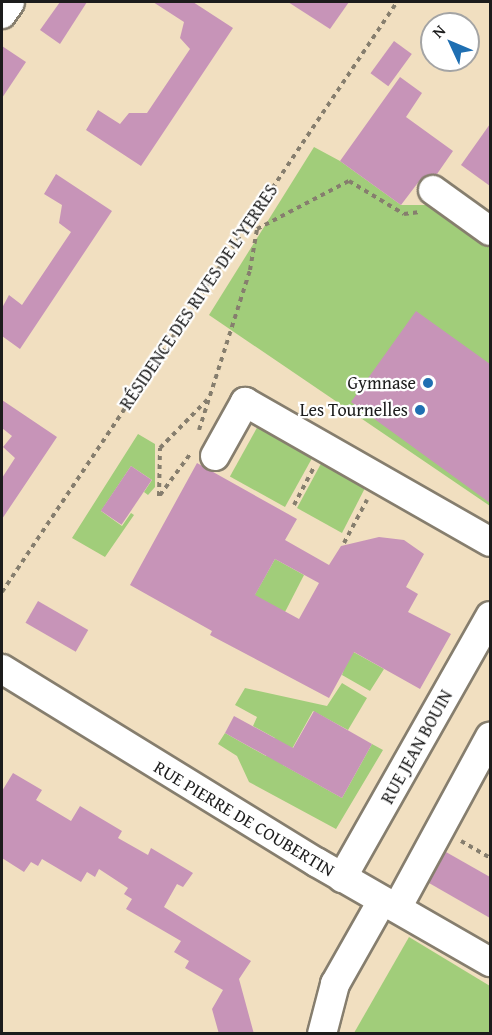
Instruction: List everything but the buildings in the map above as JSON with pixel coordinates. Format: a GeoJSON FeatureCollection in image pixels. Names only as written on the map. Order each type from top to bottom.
{"type":"FeatureCollection","features":[{"type":"Feature","properties":{"kind":"street"},"geometry":{"type":"LineString","coordinates":[[2,14],[10,2]]}},
{"type":"Feature","properties":{"kind":"street"},"geometry":{"type":"LineString","coordinates":[[441,196],[490,231]]}},
{"type":"Feature","properties":{"kind":"street"},"geometry":{"type":"LineString","coordinates":[[204,454],[245,402],[490,542]]}},
{"type":"Feature","properties":{"kind":"street","name":"RUE JEAN BOUIN"},"geometry":{"type":"LineString","coordinates":[[342,878],[490,616]]}},
{"type":"Feature","properties":{"kind":"street","name":"RUE PIERRE DE COUBERTIN"},"geometry":{"type":"LineString","coordinates":[[2,669],[342,878],[490,962]]}},
{"type":"Feature","properties":{"kind":"street"},"geometry":{"type":"LineString","coordinates":[[322,1034],[335,984],[439,829],[490,737]]}},
{"type":"Feature","properties":{"kind":"path","name":"RÉSIDENCE DES RIVES DE L'YERRES"},"geometry":{"type":"LineString","coordinates":[[2,592],[397,2]]}},
{"type":"Feature","properties":{"kind":"path"},"geometry":{"type":"LineString","coordinates":[[209,399],[160,448],[159,496],[204,454],[209,399],[250,270],[257,229],[349,181],[404,214],[442,210],[441,196]]}},
{"type":"Feature","properties":{"kind":"path"},"geometry":{"type":"LineString","coordinates":[[294,505],[324,447]]}},
{"type":"Feature","properties":{"kind":"path"},"geometry":{"type":"LineString","coordinates":[[344,543],[379,478]]}},
{"type":"Feature","properties":{"kind":"path"},"geometry":{"type":"LineString","coordinates":[[439,829],[490,858]]}},
{"type":"Feature","properties":{"kind":"green space","name":"Les Tournelles"},"geometry":{"type":"Polygon","coordinates":[[[314,147],[340,161],[401,205],[441,205],[490,242],[490,506],[209,315],[314,147]]]}},
{"type":"Feature","properties":{"kind":"green space"},"geometry":{"type":"Polygon","coordinates":[[[259,424],[314,455],[285,507],[230,476],[259,424]]]}},
{"type":"Feature","properties":{"kind":"green space"},"geometry":{"type":"Polygon","coordinates":[[[138,434],[155,444],[155,487],[148,495],[144,492],[152,480],[131,466],[101,511],[122,526],[131,513],[134,515],[105,557],[72,538],[138,434]]]}},
{"type":"Feature","properties":{"kind":"green space"},"geometry":{"type":"Polygon","coordinates":[[[324,458],[361,477],[365,488],[342,533],[297,508],[324,458]]]}},
{"type":"Feature","properties":{"kind":"green space"},"geometry":{"type":"Polygon","coordinates":[[[275,559],[304,575],[285,612],[244,614],[275,559]]]}},
{"type":"Feature","properties":{"kind":"green space"},"geometry":{"type":"Polygon","coordinates":[[[298,621],[384,669],[370,691],[342,675],[344,669],[298,621]]]}},
{"type":"Feature","properties":{"kind":"green space"},"geometry":{"type":"Polygon","coordinates":[[[342,683],[367,698],[348,730],[313,711],[283,765],[342,798],[372,744],[383,750],[336,829],[249,782],[237,756],[218,744],[225,733],[266,756],[275,738],[253,726],[257,717],[235,705],[245,688],[327,706],[342,683]]]}},
{"type":"Feature","properties":{"kind":"green space"},"geometry":{"type":"Polygon","coordinates":[[[409,937],[490,986],[490,1033],[354,1033],[409,937]]]}},
{"type":"Feature","properties":{"kind":"place","name":"Gymnase"},"geometry":{"type":"Point","coordinates":[428,383]}},
{"type":"Feature","properties":{"kind":"place","name":"Les Tournelles"},"geometry":{"type":"Point","coordinates":[420,410]}}]}
